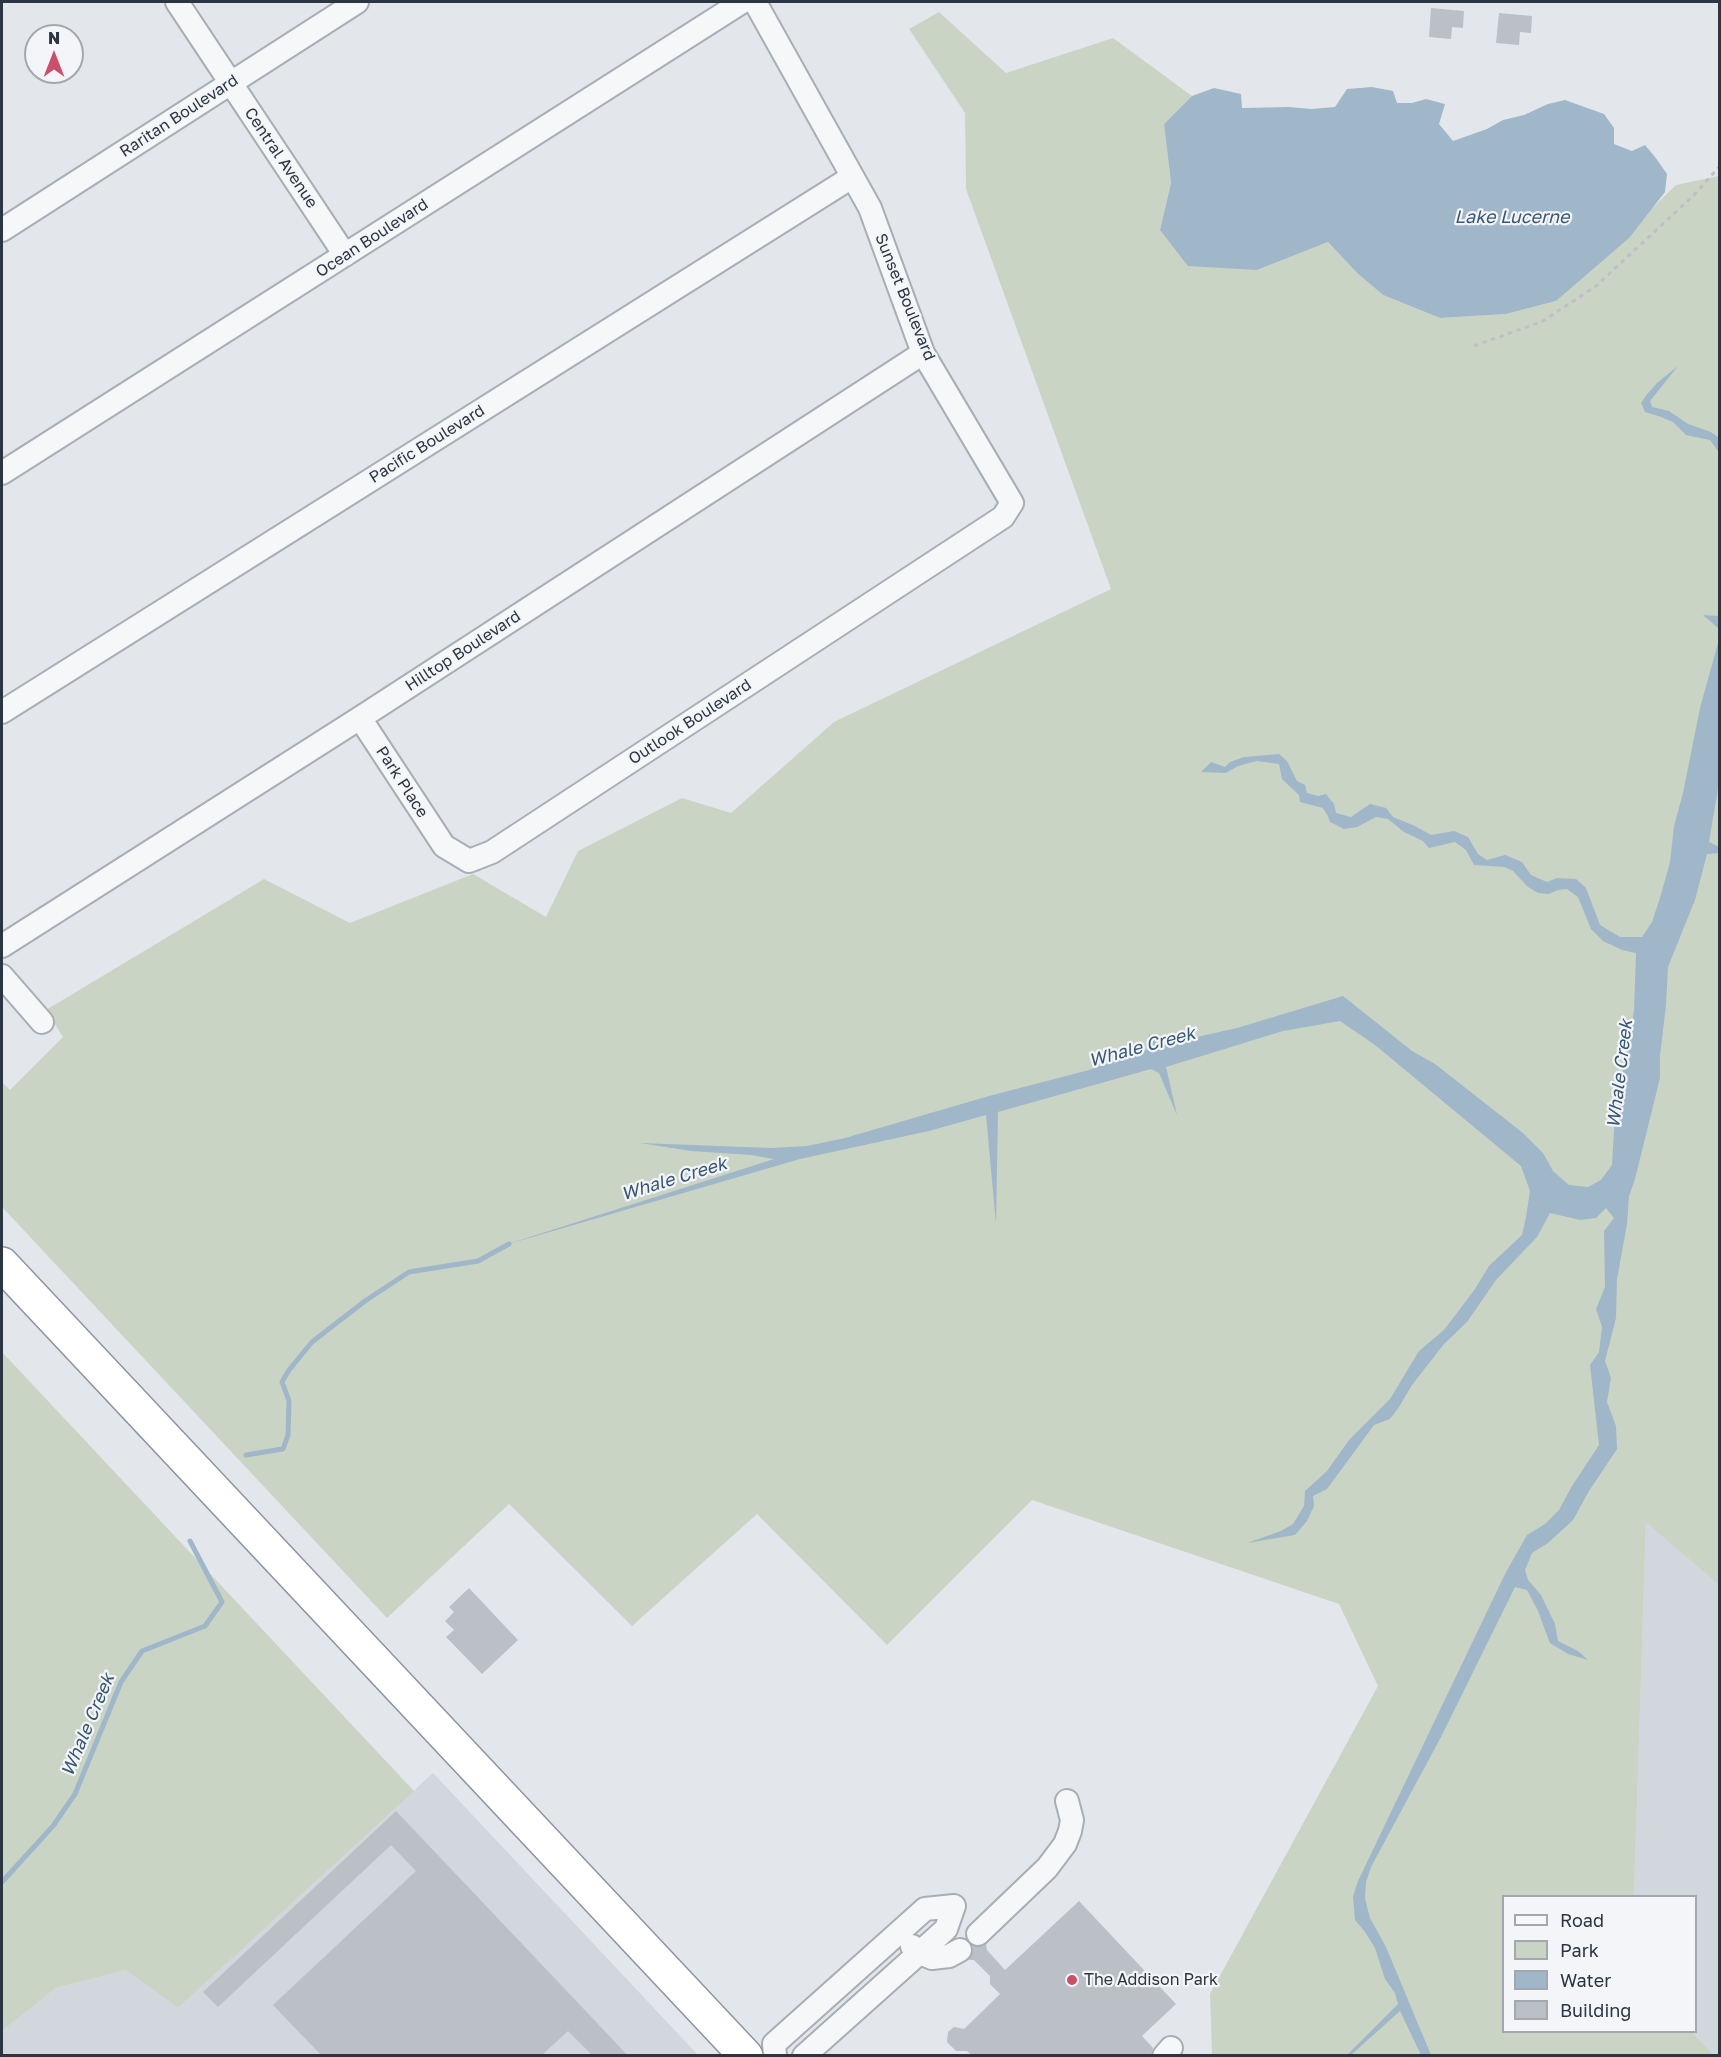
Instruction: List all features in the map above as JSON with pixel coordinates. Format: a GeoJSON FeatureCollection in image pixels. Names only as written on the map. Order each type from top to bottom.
{"type":"FeatureCollection","features":[{"type":"Feature","properties":{"kind":"highway"},"geometry":{"type":"LineString","coordinates":[[2,1264],[746,2055]]}},
{"type":"Feature","properties":{"kind":"highway"},"geometry":{"type":"LineString","coordinates":[[2,1297],[716,2055]]}},
{"type":"Feature","properties":{"kind":"street","name":"Central Avenue"},"geometry":{"type":"LineString","coordinates":[[177,2],[345,255]]}},
{"type":"Feature","properties":{"kind":"street","name":"Raritan Boulevard"},"geometry":{"type":"LineString","coordinates":[[2,230],[357,2]]}},
{"type":"Feature","properties":{"kind":"street","name":"Ocean Boulevard"},"geometry":{"type":"LineString","coordinates":[[2,473],[742,2]]}},
{"type":"Feature","properties":{"kind":"street","name":"Sunset Boulevard"},"geometry":{"type":"LineString","coordinates":[[755,2],[870,208],[923,352],[1011,503],[1003,517],[933,563]]}},
{"type":"Feature","properties":{"kind":"street","name":"Pacific Boulevard"},"geometry":{"type":"LineString","coordinates":[[2,712],[852,177]]}},
{"type":"Feature","properties":{"kind":"street","name":"Hilltop Boulevard"},"geometry":{"type":"LineString","coordinates":[[2,946],[923,352]]}},
{"type":"Feature","properties":{"kind":"street","name":"Outlook Boulevard"},"geometry":{"type":"LineString","coordinates":[[444,846],[469,861],[492,852],[933,563]]}},
{"type":"Feature","properties":{"kind":"street","name":"Park Place"},"geometry":{"type":"LineString","coordinates":[[360,717],[444,846]]}},
{"type":"Feature","properties":{"kind":"street"},"geometry":{"type":"LineString","coordinates":[[2,976],[42,1022]]}},
{"type":"Feature","properties":{"kind":"street"},"geometry":{"type":"LineString","coordinates":[[978,1934],[1047,1868],[1065,1844],[1071,1831],[1072,1820],[1067,1801]]}},
{"type":"Feature","properties":{"kind":"street"},"geometry":{"type":"LineString","coordinates":[[775,2055],[774,2044],[925,1909],[954,1906],[946,1929],[804,2055]]}},
{"type":"Feature","properties":{"kind":"street"},"geometry":{"type":"LineString","coordinates":[[897,1934],[920,1953],[932,1958],[941,1958],[960,1950]]}},
{"type":"Feature","properties":{"kind":"path"},"geometry":{"type":"LineString","coordinates":[[1474,346],[1543,321],[1596,286],[1694,195],[1719,166]]}},
{"type":"Feature","properties":{"kind":"shaded area"},"geometry":{"type":"Polygon","coordinates":[[[1646,1521],[1719,1585],[1719,2055],[1714,2055],[1693,2033],[1697,2033],[1697,1895],[1634,1895],[1646,1521]]]}},
{"type":"Feature","properties":{"kind":"shaded area"},"geometry":{"type":"Polygon","coordinates":[[[433,1773],[698,2055],[2,2056],[2,2031],[56,1988],[126,1970],[178,2008],[433,1773]]]}},
{"type":"Feature","properties":{"kind":"green space"},"geometry":{"type":"Polygon","coordinates":[[[939,12],[1006,73],[1113,38],[1192,96],[1164,124],[1171,183],[1160,230],[1257,270],[1328,242],[1357,273],[1383,295],[1440,318],[1506,314],[1556,301],[1676,185],[1719,176],[1719,1585],[1646,1522],[1634,1895],[1502,1895],[1502,2033],[1693,2033],[1714,2055],[1212,2055],[1210,1994],[1378,1686],[1339,1604],[1032,1500],[887,1645],[757,1514],[632,1626],[509,1504],[387,1618],[2,1207],[2,1082],[10,1090],[63,1037],[46,1010],[264,879],[350,923],[473,874],[546,917],[578,851],[682,798],[731,813],[834,722],[1111,589],[966,189],[965,113],[909,29],[939,12]]]}},
{"type":"Feature","properties":{"kind":"green space"},"geometry":{"type":"Polygon","coordinates":[[[2,1352],[414,1791],[178,2008],[126,1970],[56,1988],[2,2031],[2,1352]]]}},
{"type":"Feature","properties":{"kind":"water","name":"Lake Lucerne"},"geometry":{"type":"Polygon","coordinates":[[[1372,87],[1393,91],[1397,103],[1412,103],[1426,99],[1445,104],[1439,124],[1453,141],[1487,129],[1503,120],[1565,100],[1604,114],[1614,128],[1614,144],[1632,151],[1645,145],[1667,174],[1665,192],[1629,238],[1556,301],[1506,314],[1440,318],[1383,295],[1357,273],[1328,242],[1257,270],[1188,266],[1160,230],[1171,183],[1164,124],[1192,96],[1214,88],[1241,94],[1242,108],[1311,109],[1335,107],[1347,89],[1372,87]]]}},
{"type":"Feature","properties":{"kind":"water"},"geometry":{"type":"Polygon","coordinates":[[[1678,366],[1650,401],[1652,407],[1669,411],[1688,424],[1711,432],[1719,438],[1719,452],[1710,440],[1686,435],[1673,422],[1645,412],[1641,403],[1648,393],[1678,366]]]}},
{"type":"Feature","properties":{"kind":"water","name":"Whale Creek"},"geometry":{"type":"Polygon","coordinates":[[[1703,615],[1719,616],[1719,783],[1709,842],[1719,847],[1719,853],[1707,854],[1695,900],[1668,967],[1660,1078],[1629,1196],[1627,1224],[1617,1279],[1616,1318],[1605,1361],[1611,1378],[1607,1402],[1616,1426],[1617,1449],[1573,1520],[1548,1543],[1532,1553],[1525,1570],[1528,1580],[1541,1595],[1555,1624],[1558,1641],[1578,1651],[1588,1660],[1568,1654],[1550,1643],[1527,1590],[1515,1587],[1441,1737],[1371,1867],[1366,1882],[1365,1899],[1370,1918],[1386,1947],[1431,2055],[1421,2055],[1400,2011],[1351,2055],[1347,2055],[1398,2004],[1395,1993],[1385,1979],[1375,1948],[1355,1920],[1353,1896],[1358,1881],[1506,1572],[1527,1535],[1545,1524],[1559,1510],[1599,1445],[1590,1365],[1599,1352],[1602,1327],[1596,1309],[1605,1287],[1604,1231],[1614,1218],[1606,1208],[1596,1218],[1580,1220],[1550,1213],[1537,1237],[1496,1280],[1467,1322],[1444,1344],[1412,1385],[1390,1419],[1374,1425],[1327,1489],[1313,1496],[1314,1506],[1307,1521],[1295,1535],[1247,1543],[1281,1531],[1293,1524],[1304,1506],[1305,1491],[1327,1471],[1349,1440],[1390,1399],[1419,1351],[1444,1330],[1489,1266],[1522,1235],[1526,1217],[1530,1191],[1521,1166],[1375,1045],[1340,1021],[1283,1031],[1166,1067],[1177,1115],[1159,1073],[1151,1069],[998,1112],[996,1224],[986,1115],[929,1131],[800,1159],[505,1245],[774,1159],[691,1151],[640,1143],[771,1148],[807,1146],[845,1138],[989,1096],[1089,1070],[1148,1049],[1149,1034],[1161,1045],[1237,1028],[1343,996],[1412,1051],[1435,1064],[1523,1133],[1543,1153],[1553,1171],[1569,1185],[1588,1187],[1601,1180],[1612,1165],[1615,1113],[1634,1011],[1636,953],[1622,950],[1603,941],[1591,929],[1578,897],[1567,889],[1549,894],[1538,893],[1528,887],[1513,871],[1505,867],[1474,865],[1466,850],[1455,842],[1429,848],[1423,841],[1404,832],[1388,819],[1376,817],[1357,827],[1344,829],[1330,822],[1323,808],[1300,802],[1299,795],[1282,779],[1279,764],[1257,761],[1238,766],[1226,773],[1201,772],[1211,762],[1225,767],[1230,762],[1244,757],[1279,754],[1287,761],[1297,781],[1305,785],[1307,793],[1318,796],[1326,794],[1334,804],[1336,813],[1351,817],[1370,804],[1386,808],[1393,817],[1431,835],[1454,831],[1468,837],[1478,854],[1487,860],[1505,855],[1522,862],[1531,875],[1547,882],[1557,878],[1576,879],[1586,888],[1600,925],[1620,937],[1642,937],[1652,922],[1670,862],[1674,826],[1700,708],[1718,643],[1718,628],[1703,615]]]}},
{"type":"Feature","properties":{"kind":"building"},"geometry":{"type":"Polygon","coordinates":[[[1431,8],[1464,11],[1463,28],[1452,27],[1451,39],[1429,37],[1431,8]]]}},
{"type":"Feature","properties":{"kind":"building"},"geometry":{"type":"Polygon","coordinates":[[[1499,13],[1532,16],[1531,33],[1520,32],[1519,45],[1496,43],[1499,13]]]}},
{"type":"Feature","properties":{"kind":"building"},"geometry":{"type":"Polygon","coordinates":[[[469,1588],[518,1640],[482,1674],[446,1637],[454,1630],[445,1621],[454,1612],[449,1607],[469,1588]]]}},
{"type":"Feature","properties":{"kind":"building"},"geometry":{"type":"Polygon","coordinates":[[[396,1811],[627,2055],[592,2055],[568,2031],[542,2055],[321,2055],[273,2005],[416,1871],[391,1845],[218,2007],[203,1992],[396,1811]]]}},
{"type":"Feature","properties":{"kind":"building","name":"The Addison Park"},"geometry":{"type":"Polygon","coordinates":[[[1079,1901],[1176,2004],[1142,2036],[1153,2048],[1151,2055],[971,2055],[967,2051],[956,2051],[947,2042],[948,2032],[954,2027],[964,2029],[1000,1994],[990,1984],[990,1976],[974,1960],[969,1960],[973,1946],[981,1947],[986,1944],[987,1950],[1005,1970],[1079,1901]]]}},
{"type":"Feature","properties":{"kind":"waterway","name":"Whale Creek"},"geometry":{"type":"LineString","coordinates":[[246,1455],[283,1449],[288,1435],[289,1401],[282,1382],[312,1342],[365,1301],[409,1272],[478,1261],[509,1244]]}},
{"type":"Feature","properties":{"kind":"waterway","name":"Whale Creek"},"geometry":{"type":"LineString","coordinates":[[2,1882],[53,1826],[75,1794],[121,1682],[142,1651],[205,1626],[222,1602],[190,1541]]}},
{"type":"Feature","properties":{"kind":"place","name":"The Addison Park"},"geometry":{"type":"Point","coordinates":[1072,1980]}}]}
